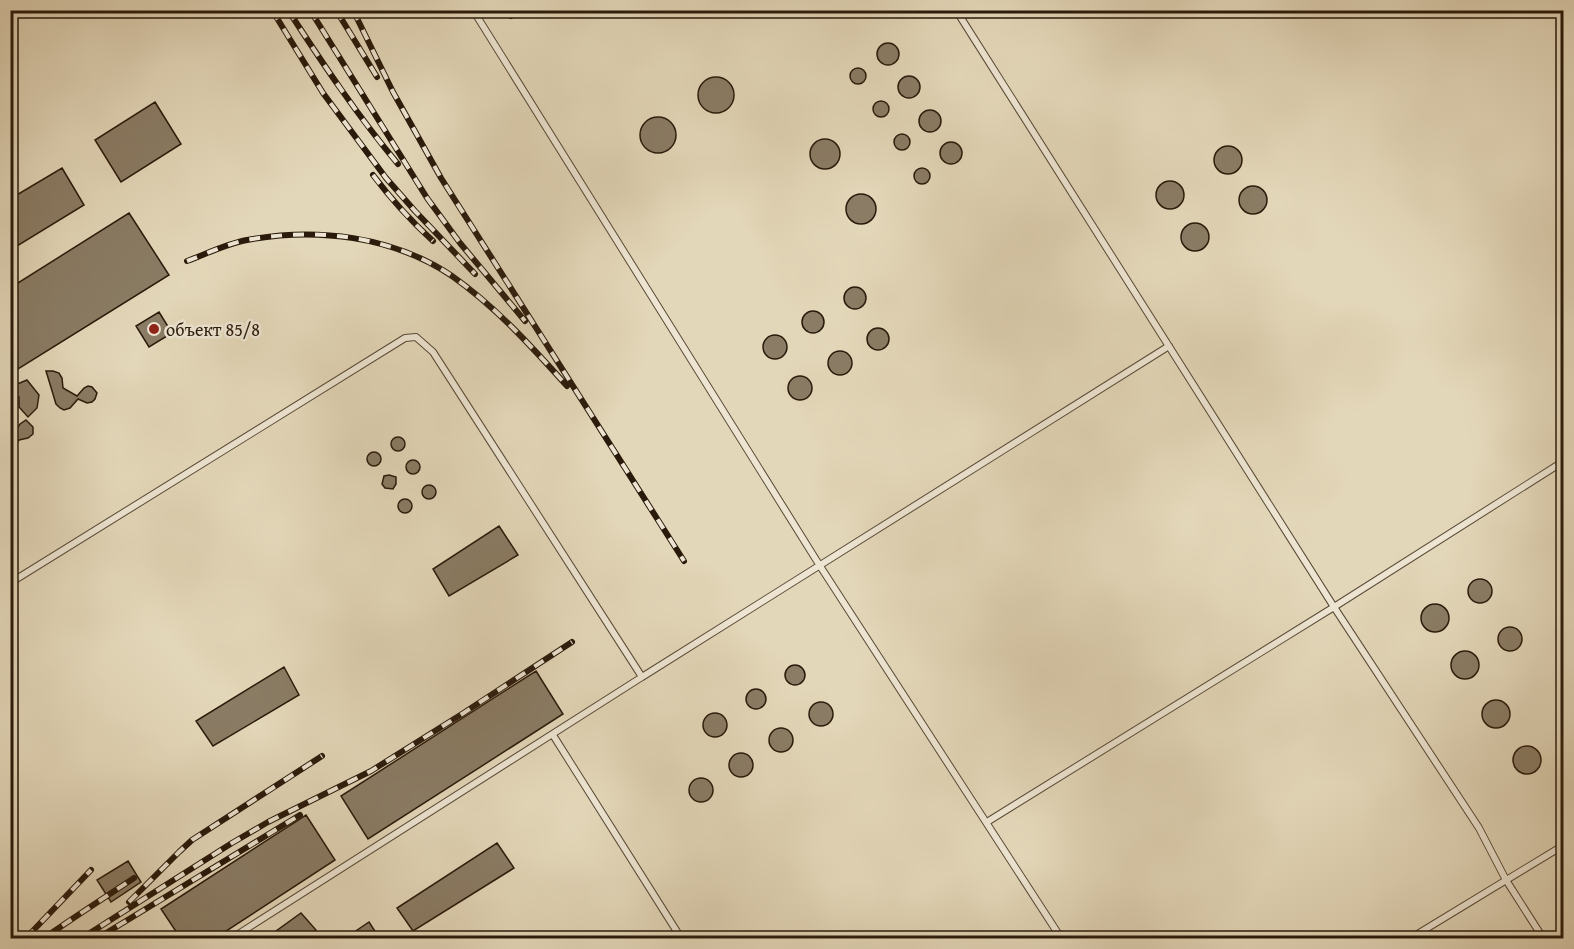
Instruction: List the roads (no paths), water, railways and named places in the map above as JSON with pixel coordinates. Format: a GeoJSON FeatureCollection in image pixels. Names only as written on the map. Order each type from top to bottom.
{"type":"FeatureCollection","features":[{"type":"Feature","properties":{"kind":"lane"},"geometry":{"type":"LineString","coordinates":[[472,10],[820,566],[1061,939]]}},
{"type":"Feature","properties":{"kind":"lane"},"geometry":{"type":"LineString","coordinates":[[956,10],[1334,607],[1479,828],[1506,880],[1543,939]]}},
{"type":"Feature","properties":{"kind":"lane"},"geometry":{"type":"LineString","coordinates":[[10,583],[405,338],[416,337],[433,352],[642,677]]}},
{"type":"Feature","properties":{"kind":"lane"},"geometry":{"type":"LineString","coordinates":[[232,939],[642,677],[1170,346]]}},
{"type":"Feature","properties":{"kind":"lane"},"geometry":{"type":"LineString","coordinates":[[987,822],[1334,607],[1563,461]]}},
{"type":"Feature","properties":{"kind":"lane"},"geometry":{"type":"LineString","coordinates":[[553,735],[681,939]]}},
{"type":"Feature","properties":{"kind":"lane"},"geometry":{"type":"LineString","coordinates":[[1412,939],[1563,845]]}},
{"type":"Feature","properties":{"kind":"railway"},"geometry":{"type":"LineString","coordinates":[[272,10],[323,93],[386,178],[475,274]]}},
{"type":"Feature","properties":{"kind":"railway"},"geometry":{"type":"LineString","coordinates":[[288,10],[368,127],[398,164]]}},
{"type":"Feature","properties":{"kind":"railway"},"geometry":{"type":"LineString","coordinates":[[310,10],[427,198],[460,243],[525,321]]}},
{"type":"Feature","properties":{"kind":"railway"},"geometry":{"type":"LineString","coordinates":[[336,10],[377,77]]}},
{"type":"Feature","properties":{"kind":"railway"},"geometry":{"type":"LineString","coordinates":[[353,10],[393,92],[441,178],[684,561]]}},
{"type":"Feature","properties":{"kind":"railway"},"geometry":{"type":"LineString","coordinates":[[508,10],[511,16]]}},
{"type":"Feature","properties":{"kind":"railway"},"geometry":{"type":"LineString","coordinates":[[373,175],[402,210],[433,241]]}},
{"type":"Feature","properties":{"kind":"railway"},"geometry":{"type":"LineString","coordinates":[[187,261],[239,242],[273,236],[327,235],[353,238],[405,252],[429,262],[452,276],[484,301],[527,342],[567,386]]}},
{"type":"Feature","properties":{"kind":"railway"},"geometry":{"type":"LineString","coordinates":[[82,938],[268,822],[371,771],[572,642]]}},
{"type":"Feature","properties":{"kind":"railway"},"geometry":{"type":"LineString","coordinates":[[129,902],[192,840],[322,756]]}},
{"type":"Feature","properties":{"kind":"railway"},"geometry":{"type":"LineString","coordinates":[[98,938],[300,815]]}},
{"type":"Feature","properties":{"kind":"railway"},"geometry":{"type":"LineString","coordinates":[[26,938],[91,870]]}},
{"type":"Feature","properties":{"kind":"railway"},"geometry":{"type":"LineString","coordinates":[[44,938],[134,878]]}},
{"type":"Feature","properties":{"kind":"place","name":"объект 85/8"},"geometry":{"type":"Point","coordinates":[154,329]}}]}
